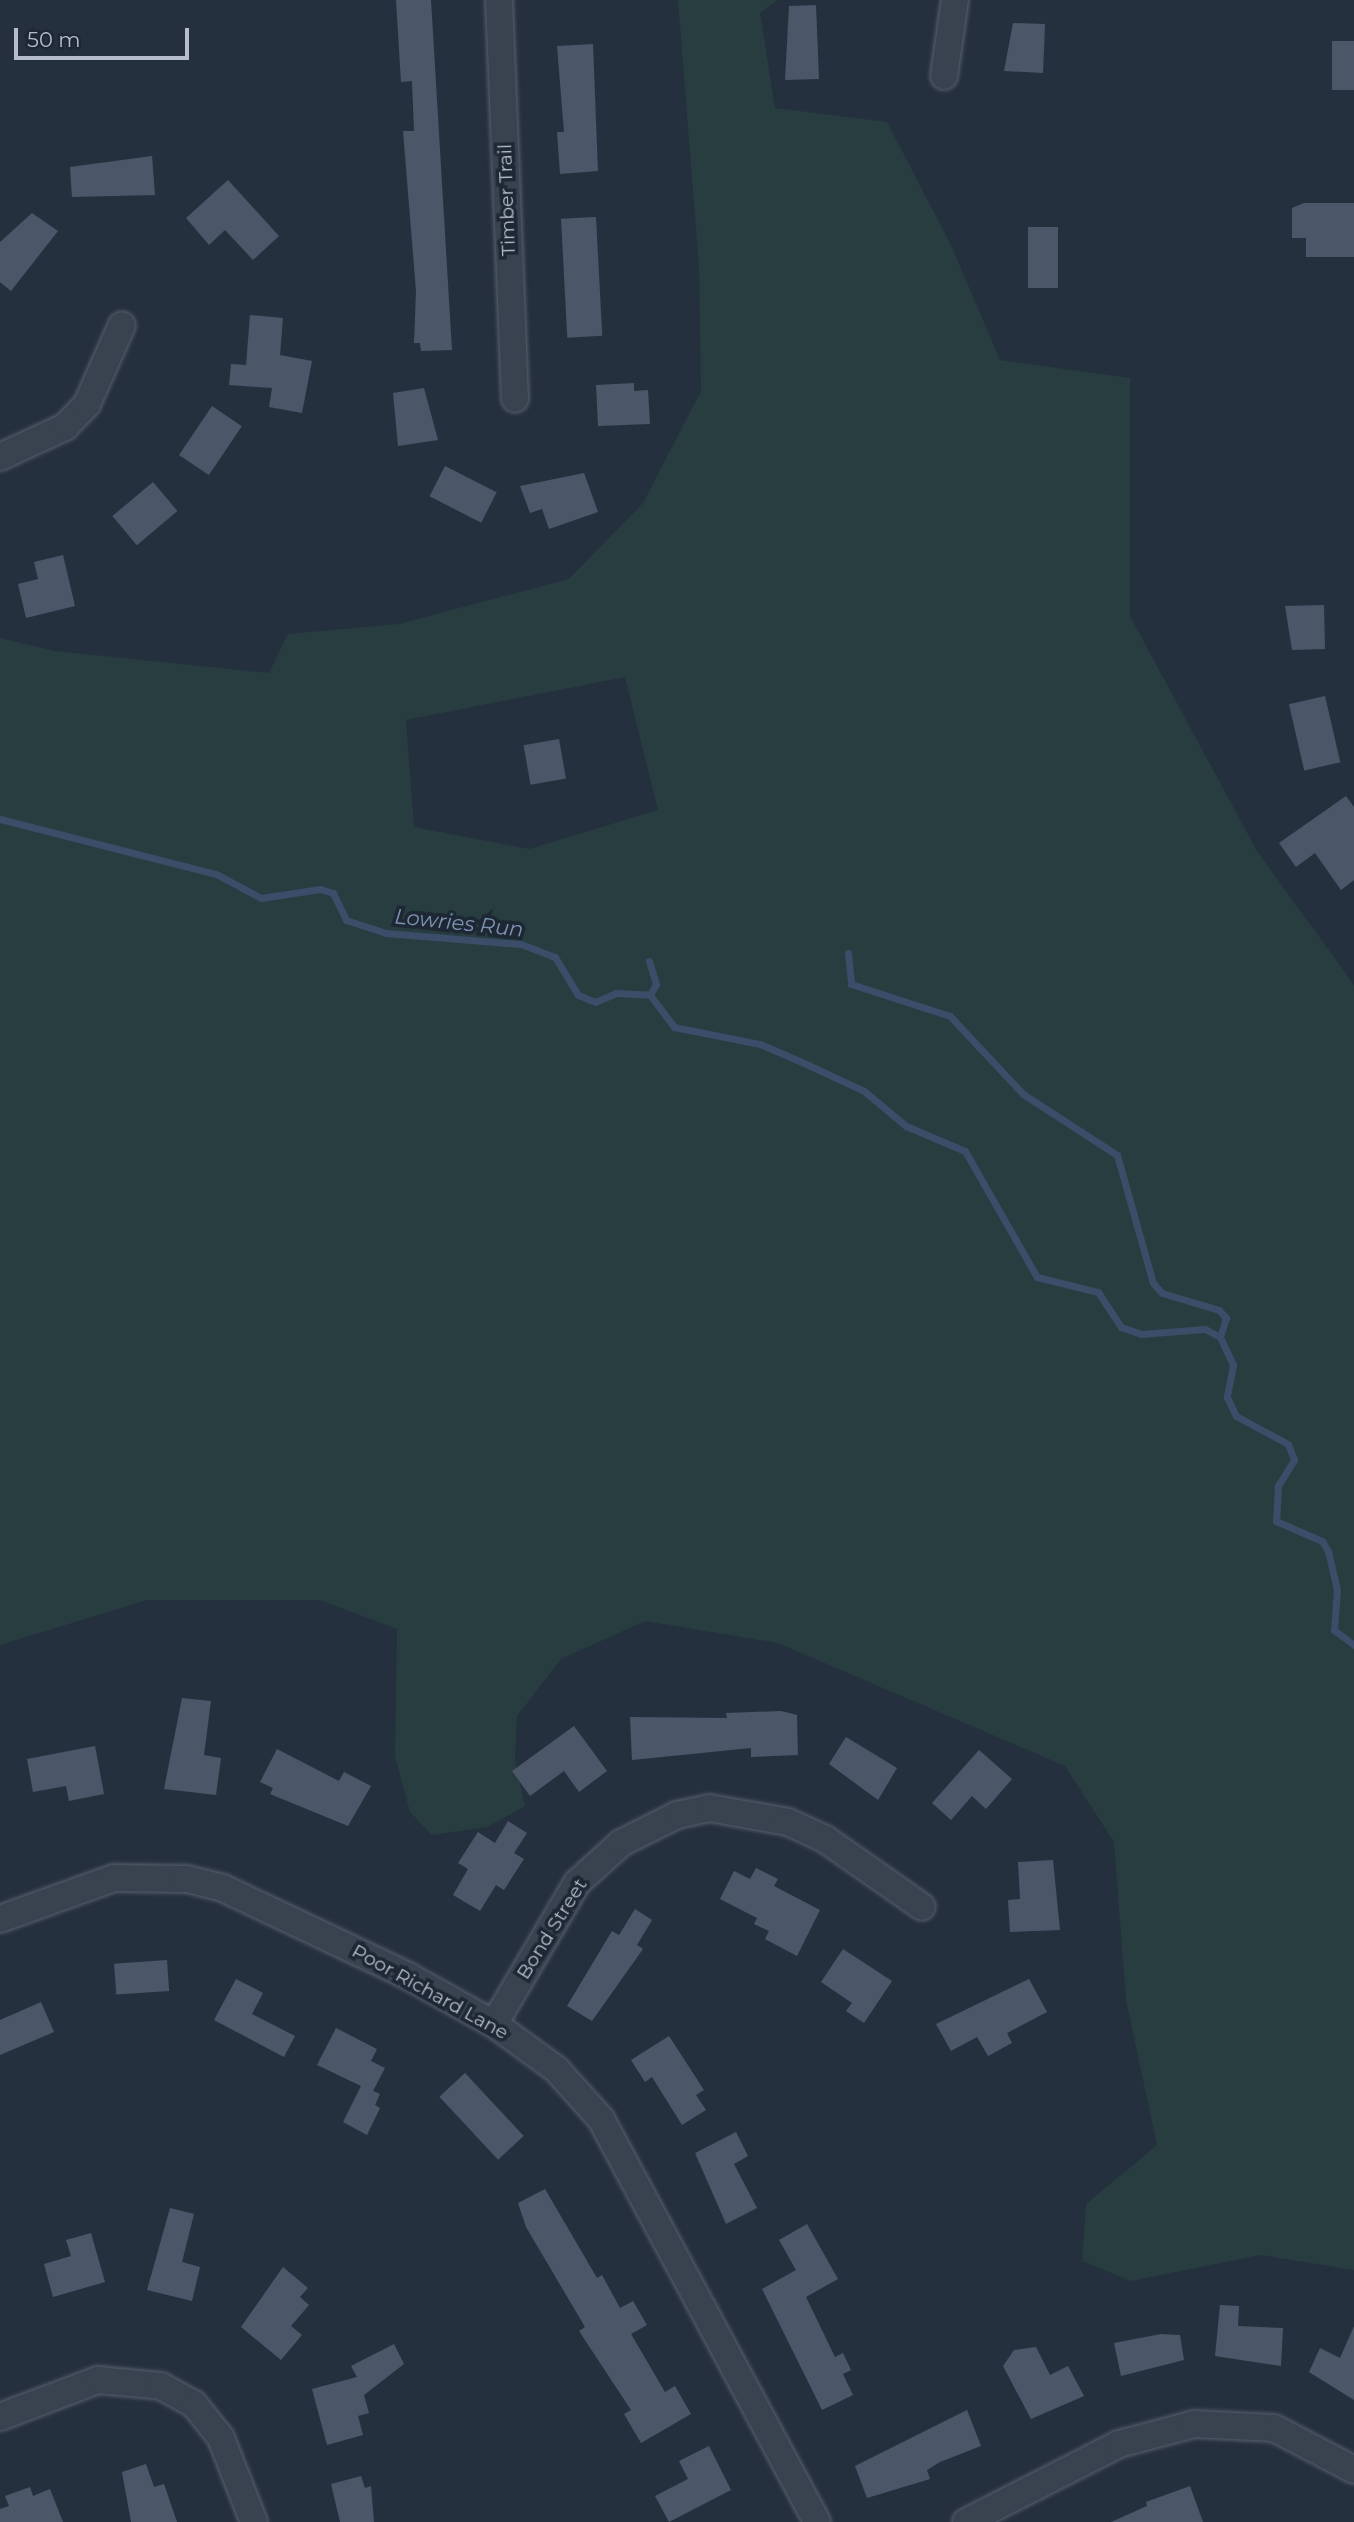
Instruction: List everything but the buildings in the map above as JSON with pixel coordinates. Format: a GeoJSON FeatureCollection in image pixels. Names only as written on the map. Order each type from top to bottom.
{"type":"FeatureCollection","features":[{"type":"Feature","properties":{"kind":"street","name":"Timber Trail"},"geometry":{"type":"LineString","coordinates":[[499,0],[515,399]]}},
{"type":"Feature","properties":{"kind":"street"},"geometry":{"type":"LineString","coordinates":[[944,76],[955,0]]}},
{"type":"Feature","properties":{"kind":"street"},"geometry":{"type":"LineString","coordinates":[[0,457],[65,427],[86,404],[122,325]]}},
{"type":"Feature","properties":{"kind":"street","name":"Bond Street"},"geometry":{"type":"LineString","coordinates":[[494,2024],[577,1883],[621,1843],[677,1815],[709,1808],[788,1822],[825,1839],[922,1907]]}},
{"type":"Feature","properties":{"kind":"street","name":"Poor Richard Lane"},"geometry":{"type":"LineString","coordinates":[[0,1919],[114,1878],[187,1879],[223,1888],[345,1944],[494,2024],[556,2069],[601,2119],[817,2522]]}},
{"type":"Feature","properties":{"kind":"street"},"geometry":{"type":"LineString","coordinates":[[0,2417],[98,2380],[161,2386],[194,2404],[221,2438],[254,2522]]}},
{"type":"Feature","properties":{"kind":"street"},"geometry":{"type":"LineString","coordinates":[[966,2522],[1119,2444],[1194,2424],[1274,2428],[1354,2470]]}},
{"type":"Feature","properties":{"kind":"green space"},"geometry":{"type":"Polygon","coordinates":[[[678,0],[777,0],[760,13],[775,108],[887,122],[951,245],[1000,360],[1130,378],[1130,616],[1257,851],[1354,985],[1354,2270],[1261,2255],[1131,2281],[1082,2261],[1086,2204],[1157,2145],[1126,2000],[1114,1842],[1065,1766],[778,1643],[645,1621],[561,1659],[517,1716],[515,1761],[525,1806],[487,1827],[432,1835],[410,1812],[395,1756],[397,1629],[320,1600],[147,1600],[0,1645],[0,638],[55,651],[269,673],[288,634],[399,624],[569,579],[643,503],[701,391],[699,267],[678,0]],[[625,677],[406,720],[414,827],[529,849],[658,810],[625,677]]]}},
{"type":"Feature","properties":{"kind":"waterway","name":"Lowries Run"},"geometry":{"type":"LineString","coordinates":[[0,819],[216,874],[261,898],[320,889],[333,893],[346,920],[386,933],[521,944],[555,957],[578,995],[595,1002],[616,993],[650,995]]}},
{"type":"Feature","properties":{"kind":"waterway"},"geometry":{"type":"LineString","coordinates":[[848,953],[851,984],[950,1016],[1023,1094],[1117,1155],[1153,1283],[1162,1293],[1219,1310],[1226,1318],[1220,1337]]}},
{"type":"Feature","properties":{"kind":"waterway"},"geometry":{"type":"LineString","coordinates":[[649,961],[656,984],[650,995]]}},
{"type":"Feature","properties":{"kind":"waterway","name":"Lowries Run"},"geometry":{"type":"LineString","coordinates":[[650,995],[674,1027],[760,1044],[864,1091],[906,1126],[965,1151],[1037,1277],[1098,1292],[1121,1327],[1141,1334],[1205,1329],[1220,1337],[1233,1365],[1227,1397],[1236,1416],[1288,1444],[1294,1460],[1278,1486],[1276,1521],[1322,1541],[1328,1551],[1337,1589],[1334,1630],[1354,1645]]}}]}
